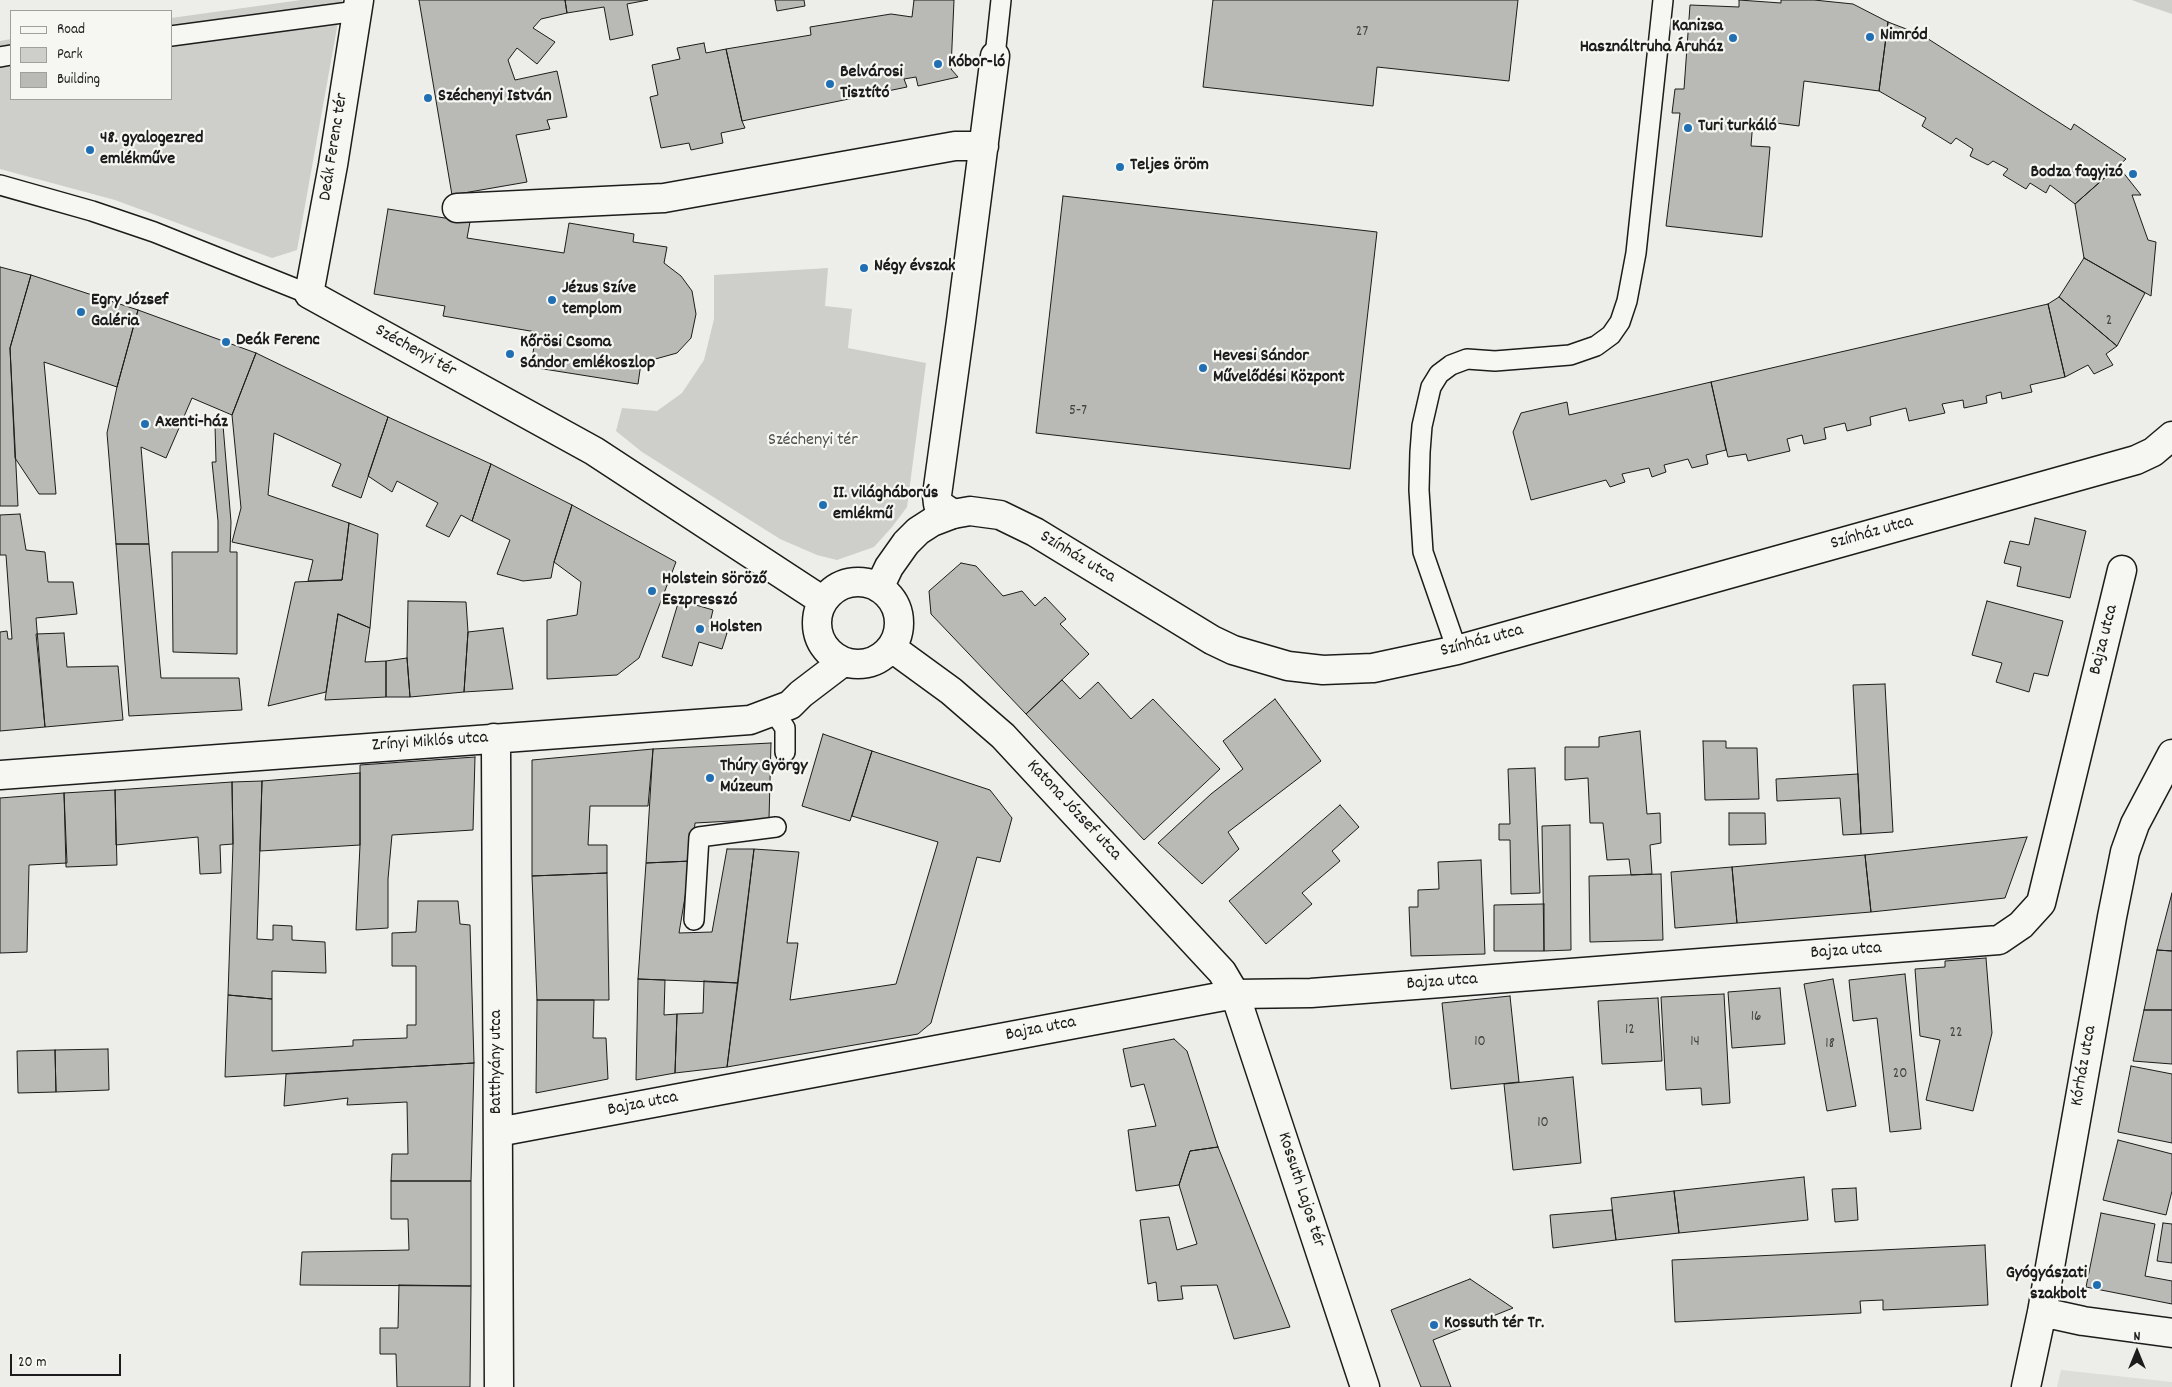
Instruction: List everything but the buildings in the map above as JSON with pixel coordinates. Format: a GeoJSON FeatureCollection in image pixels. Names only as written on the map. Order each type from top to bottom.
{"type":"FeatureCollection","features":[{"type":"Feature","properties":{"kind":"street","name":"Deák Ferenc tér"},"geometry":{"type":"LineString","coordinates":[[309,294],[333,165],[358,6]]}},
{"type":"Feature","properties":{"kind":"street"},"geometry":{"type":"LineString","coordinates":[[953,514],[938,504],[936,495],[995,56]]}},
{"type":"Feature","properties":{"kind":"street"},"geometry":{"type":"LineString","coordinates":[[457,208],[664,198],[955,146],[984,146]]}},
{"type":"Feature","properties":{"kind":"street","name":"Széchenyi tér"},"geometry":{"type":"LineString","coordinates":[[309,294],[594,451],[823,601]]}},
{"type":"Feature","properties":{"kind":"street","name":"Színház utca"},"geometry":{"type":"LineString","coordinates":[[879,588],[889,566],[906,543],[918,531],[932,522],[953,514],[970,511],[1000,515],[1035,532],[1212,640],[1233,650],[1288,666],[1323,670],[1373,668],[1458,650],[2136,460],[2153,452],[2172,436]]}},
{"type":"Feature","properties":{"kind":"street","name":"Színház utca"},"geometry":{"type":"LineString","coordinates":[[2136,460],[2172,465]]}},
{"type":"Feature","properties":{"kind":"street","name":"Bajza utca"},"geometry":{"type":"LineString","coordinates":[[498,1132],[1235,994],[1311,993],[1999,940],[2021,925],[2041,903],[2122,570]]}},
{"type":"Feature","properties":{"kind":"street"},"geometry":{"type":"LineString","coordinates":[[855,582],[868,583],[879,588],[890,597],[897,609],[899,622],[898,636],[892,648],[882,657],[870,663],[856,664],[843,662],[826,650],[817,632],[818,612],[823,601],[832,591],[843,585],[855,582]]}},
{"type":"Feature","properties":{"kind":"street","name":"Katona József utca"},"geometry":{"type":"LineString","coordinates":[[892,648],[951,691],[1002,736],[1222,972],[1235,994]]}},
{"type":"Feature","properties":{"kind":"street","name":"Zrínyi Miklós utca"},"geometry":{"type":"LineString","coordinates":[[0,775],[750,720],[790,705],[801,694],[843,662]]}},
{"type":"Feature","properties":{"kind":"street","name":"Batthyány utca"},"geometry":{"type":"LineString","coordinates":[[494,738],[496,747],[500,1387]]}},
{"type":"Feature","properties":{"kind":"street","name":"Kórház utca"},"geometry":{"type":"LineString","coordinates":[[2026,1387],[2042,1312],[2123,861],[2135,824],[2171,757]]}},
{"type":"Feature","properties":{"kind":"street","name":"Kossuth Lajos tér"},"geometry":{"type":"LineString","coordinates":[[1235,994],[1365,1387]]}},
{"type":"Feature","properties":{"kind":"street"},"geometry":{"type":"LineString","coordinates":[[2042,1312],[2083,1321],[2172,1333]]}},
{"type":"Feature","properties":{"kind":"lane"},"geometry":{"type":"LineString","coordinates":[[995,56],[1001,0]]}},
{"type":"Feature","properties":{"kind":"lane"},"geometry":{"type":"LineString","coordinates":[[1458,650],[1423,552],[1419,490],[1420,452],[1422,426],[1431,387],[1439,374],[1452,365],[1467,360],[1495,361],[1570,354],[1596,346],[1611,335],[1620,322],[1627,301],[1636,254],[1663,0]]}},
{"type":"Feature","properties":{"kind":"lane"},"geometry":{"type":"LineString","coordinates":[[172,36],[358,6]]}},
{"type":"Feature","properties":{"kind":"lane","name":"Széchenyi tér"},"geometry":{"type":"LineString","coordinates":[[0,185],[92,211],[154,232],[309,294]]}},
{"type":"Feature","properties":{"kind":"lane"},"geometry":{"type":"LineString","coordinates":[[774,712],[785,728],[785,752]]}},
{"type":"Feature","properties":{"kind":"lane"},"geometry":{"type":"LineString","coordinates":[[694,920],[699,837],[776,828]]}},
{"type":"Feature","properties":{"kind":"shaded area"},"geometry":{"type":"Polygon","coordinates":[[[2061,1370],[2172,1382],[2172,1387],[2057,1387],[2061,1370]]]}},
{"type":"Feature","properties":{"kind":"green space"},"geometry":{"type":"Polygon","coordinates":[[[301,0],[342,0],[297,250],[272,258],[115,200],[0,169],[0,41],[10,39],[10,100],[172,100],[172,18],[301,0]]]}},
{"type":"Feature","properties":{"kind":"green space"},"geometry":{"type":"Polygon","coordinates":[[[2132,0],[2172,0],[2172,14],[2137,2],[2132,0]]]}},
{"type":"Feature","properties":{"kind":"green space","name":"Széchenyi tér"},"geometry":{"type":"Polygon","coordinates":[[[828,268],[825,306],[852,309],[848,348],[926,363],[907,507],[874,547],[837,560],[817,555],[780,539],[642,452],[616,431],[622,408],[657,411],[682,393],[704,360],[714,319],[714,275],[828,268]]]}},
{"type":"Feature","properties":{"kind":"place","name":"Nimród"},"geometry":{"type":"Point","coordinates":[1870,37]}},
{"type":"Feature","properties":{"kind":"place","name":"Kanizsa Használtruha Áruház"},"geometry":{"type":"Point","coordinates":[1733,38]}},
{"type":"Feature","properties":{"kind":"place","name":"Kóbor-ló"},"geometry":{"type":"Point","coordinates":[938,64]}},
{"type":"Feature","properties":{"kind":"place","name":"Belvárosi Tisztító"},"geometry":{"type":"Point","coordinates":[830,84]}},
{"type":"Feature","properties":{"kind":"place","name":"Széchenyi István"},"geometry":{"type":"Point","coordinates":[428,98]}},
{"type":"Feature","properties":{"kind":"place","name":"Turi turkáló"},"geometry":{"type":"Point","coordinates":[1688,128]}},
{"type":"Feature","properties":{"kind":"place","name":"48. gyalogezred emlékműve"},"geometry":{"type":"Point","coordinates":[90,150]}},
{"type":"Feature","properties":{"kind":"place","name":"Teljes öröm"},"geometry":{"type":"Point","coordinates":[1120,167]}},
{"type":"Feature","properties":{"kind":"place","name":"Bodza fagyizó"},"geometry":{"type":"Point","coordinates":[2133,174]}},
{"type":"Feature","properties":{"kind":"place","name":"Négy évszak"},"geometry":{"type":"Point","coordinates":[864,268]}},
{"type":"Feature","properties":{"kind":"place","name":"Jézus Szíve templom"},"geometry":{"type":"Point","coordinates":[552,300]}},
{"type":"Feature","properties":{"kind":"place","name":"Egry József Galéria"},"geometry":{"type":"Point","coordinates":[81,312]}},
{"type":"Feature","properties":{"kind":"place","name":"Deák Ferenc"},"geometry":{"type":"Point","coordinates":[226,342]}},
{"type":"Feature","properties":{"kind":"place","name":"Kőrösi Csoma Sándor emlékoszlop"},"geometry":{"type":"Point","coordinates":[510,354]}},
{"type":"Feature","properties":{"kind":"place","name":"Hevesi Sándor Művelődési Központ"},"geometry":{"type":"Point","coordinates":[1203,368]}},
{"type":"Feature","properties":{"kind":"place","name":"Axenti-ház"},"geometry":{"type":"Point","coordinates":[145,424]}},
{"type":"Feature","properties":{"kind":"place","name":"II. világháborús emlékmű"},"geometry":{"type":"Point","coordinates":[823,505]}},
{"type":"Feature","properties":{"kind":"place","name":"Holstein Söröző Eszpresszó"},"geometry":{"type":"Point","coordinates":[652,591]}},
{"type":"Feature","properties":{"kind":"place","name":"Holsten"},"geometry":{"type":"Point","coordinates":[700,629]}},
{"type":"Feature","properties":{"kind":"place","name":"Thúry György Múzeum"},"geometry":{"type":"Point","coordinates":[710,778]}},
{"type":"Feature","properties":{"kind":"place","name":"Gyógyászati szakbolt"},"geometry":{"type":"Point","coordinates":[2097,1285]}},
{"type":"Feature","properties":{"kind":"place","name":"Kossuth tér Tr."},"geometry":{"type":"Point","coordinates":[1434,1325]}}]}
